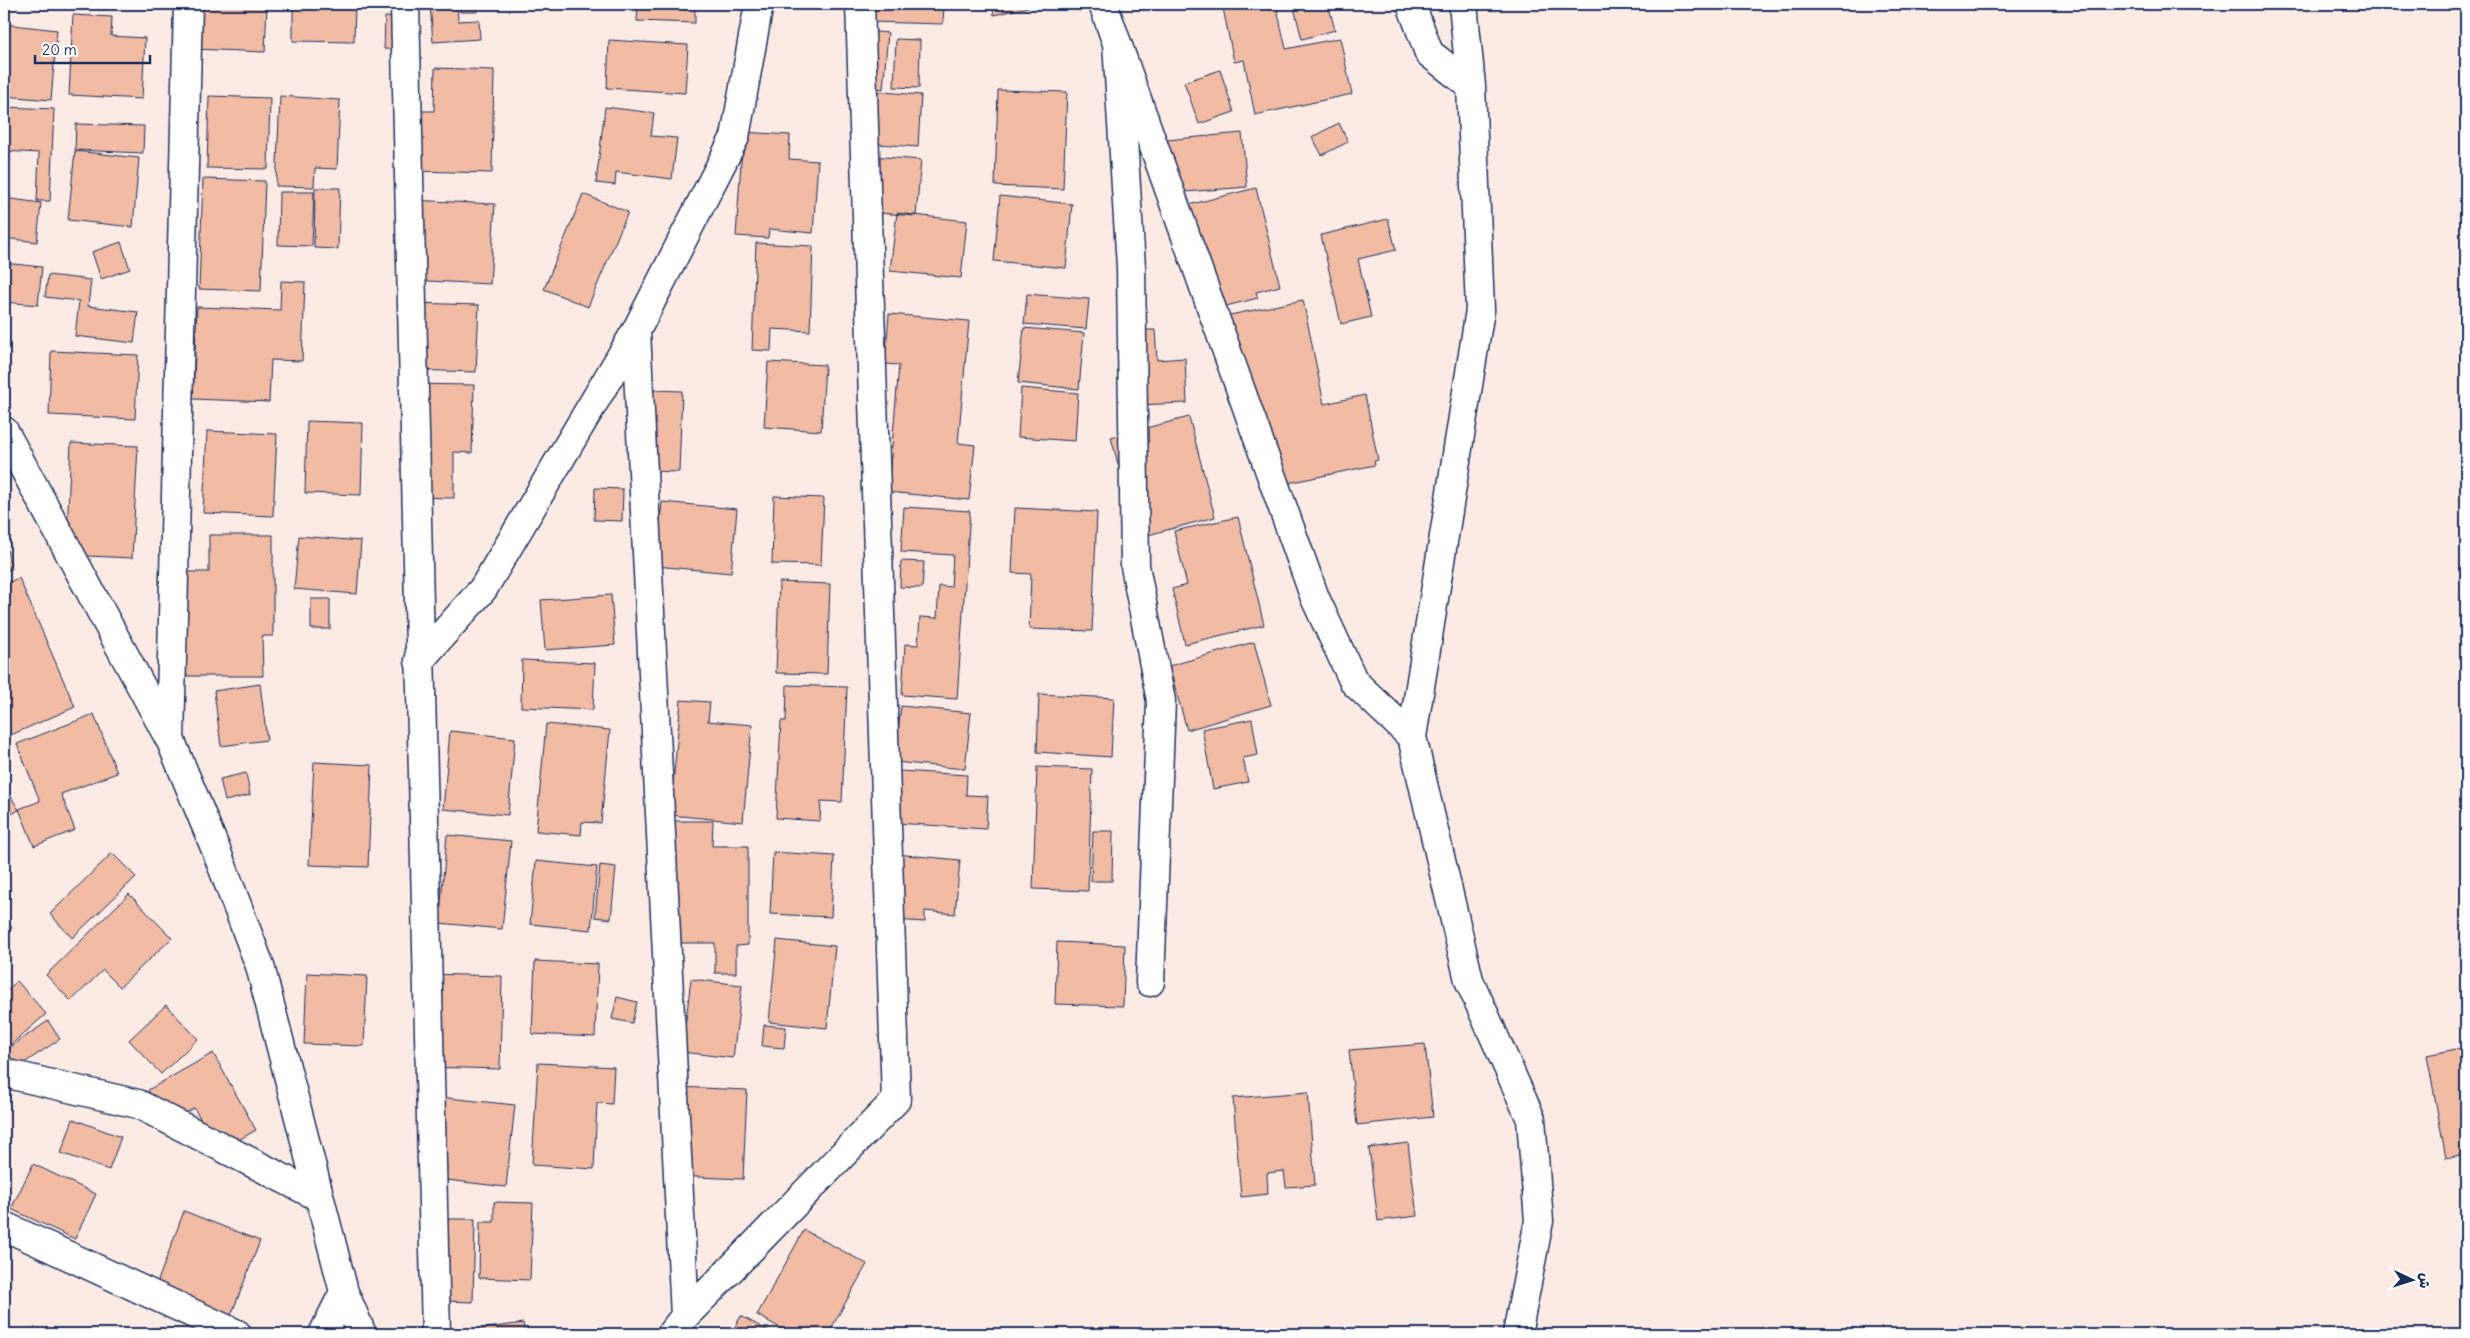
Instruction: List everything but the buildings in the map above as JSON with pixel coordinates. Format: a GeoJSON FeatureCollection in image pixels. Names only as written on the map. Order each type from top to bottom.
{"type":"FeatureCollection","features":[{"type":"Feature","properties":{"kind":"street"},"geometry":{"type":"LineString","coordinates":[[170,739],[188,4]]}},
{"type":"Feature","properties":{"kind":"street"},"geometry":{"type":"LineString","coordinates":[[405,4],[436,1334]]}},
{"type":"Feature","properties":{"kind":"street"},"geometry":{"type":"LineString","coordinates":[[419,661],[483,589],[636,331],[735,137],[759,4]]}},
{"type":"Feature","properties":{"kind":"street"},"geometry":{"type":"LineString","coordinates":[[678,1325],[896,1100],[860,4]]}},
{"type":"Feature","properties":{"kind":"street"},"geometry":{"type":"LineString","coordinates":[[1103,4],[1315,598],[1354,682],[1412,737]]}},
{"type":"Feature","properties":{"kind":"street"},"geometry":{"type":"LineString","coordinates":[[1411,4],[1429,53],[1471,86]]}},
{"type":"Feature","properties":{"kind":"street"},"geometry":{"type":"LineString","coordinates":[[1464,4],[1471,86],[1480,310],[1412,737],[1469,980],[1531,1119],[1539,1221],[1517,1334]]}},
{"type":"Feature","properties":{"kind":"street"},"geometry":{"type":"LineString","coordinates":[[1117,43],[1131,267],[1135,566],[1161,701],[1150,982]]}},
{"type":"Feature","properties":{"kind":"street"},"geometry":{"type":"LineString","coordinates":[[636,331],[678,1325]]}},
{"type":"Feature","properties":{"kind":"street"},"geometry":{"type":"LineString","coordinates":[[4,431],[170,739],[216,850],[260,966],[344,1292],[362,1334]]}},
{"type":"Feature","properties":{"kind":"street"},"geometry":{"type":"LineString","coordinates":[[4,1073],[138,1104],[319,1197]]}},
{"type":"Feature","properties":{"kind":"street"},"geometry":{"type":"LineString","coordinates":[[4,1226],[237,1334]]}},
{"type":"Feature","properties":{"kind":"street"},"geometry":{"type":"LineString","coordinates":[[323,1334],[344,1292]]}}]}
